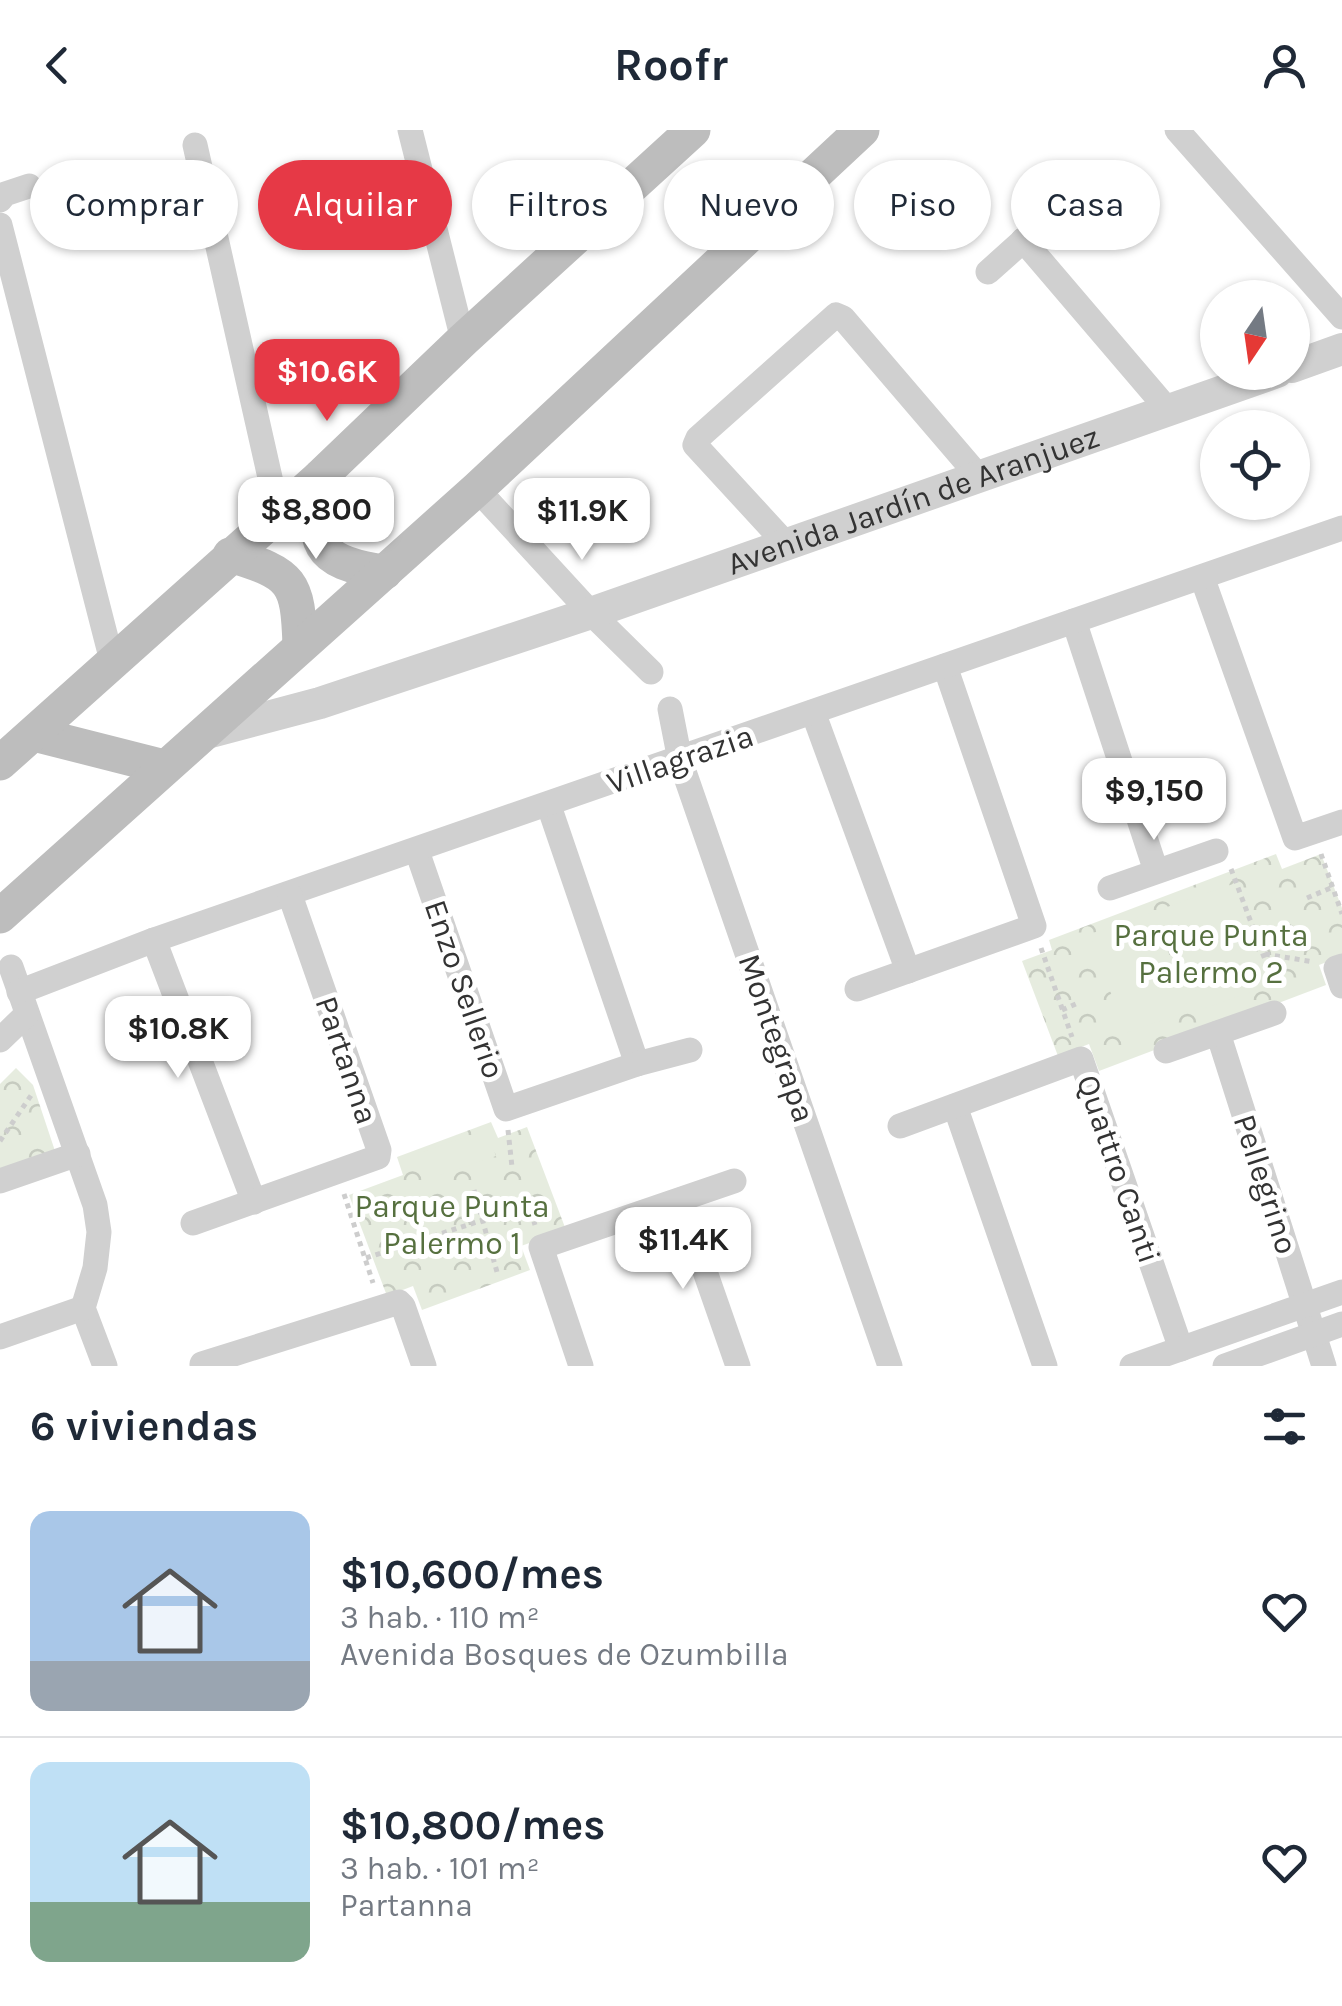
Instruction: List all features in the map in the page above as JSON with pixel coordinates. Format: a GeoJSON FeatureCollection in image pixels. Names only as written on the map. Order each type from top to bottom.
{"type":"FeatureCollection","features":[{"type":"Feature","properties":{"kind":"main road"},"geometry":{"type":"LineString","coordinates":[[0,763],[320,476],[693,130]]}},
{"type":"Feature","properties":{"kind":"main road"},"geometry":{"type":"LineString","coordinates":[[0,916],[476,490],[862,130]]}},
{"type":"Feature","properties":{"kind":"main road"},"geometry":{"type":"LineString","coordinates":[[320,476],[315,524],[325,552],[348,567],[385,572]]}},
{"type":"Feature","properties":{"kind":"main road"},"geometry":{"type":"LineString","coordinates":[[230,555],[266,566],[288,578],[299,607],[300,646]]}},
{"type":"Feature","properties":{"kind":"main road"},"geometry":{"type":"LineString","coordinates":[[34,734],[164,768]]}},
{"type":"Feature","properties":{"kind":"street"},"geometry":{"type":"LineString","coordinates":[[410,130],[463,340]]}},
{"type":"Feature","properties":{"kind":"street"},"geometry":{"type":"LineString","coordinates":[[1177,130],[1342,316]]}},
{"type":"Feature","properties":{"kind":"street"},"geometry":{"type":"LineString","coordinates":[[195,146],[278,513]]}},
{"type":"Feature","properties":{"kind":"street"},"geometry":{"type":"LineString","coordinates":[[0,200],[30,186]]}},
{"type":"Feature","properties":{"kind":"street"},"geometry":{"type":"LineString","coordinates":[[0,224],[112,661]]}},
{"type":"Feature","properties":{"kind":"street"},"geometry":{"type":"LineString","coordinates":[[988,272],[1013,250]]}},
{"type":"Feature","properties":{"kind":"street"},"geometry":{"type":"LineString","coordinates":[[1032,250],[1169,412]]}},
{"type":"Feature","properties":{"kind":"street"},"geometry":{"type":"LineString","coordinates":[[787,544],[695,445],[698,438],[836,314],[844,318],[980,478]]}},
{"type":"Feature","properties":{"kind":"street"},"geometry":{"type":"LineString","coordinates":[[1310,361],[1342,349]]}},
{"type":"Feature","properties":{"kind":"street","name":"Avenida Jardín de Aranjuez"},"geometry":{"type":"LineString","coordinates":[[203,734],[320,703],[591,613],[1228,390]]}},
{"type":"Feature","properties":{"kind":"street"},"geometry":{"type":"LineString","coordinates":[[476,490],[651,672]]}},
{"type":"Feature","properties":{"kind":"street","name":"Villagrazia"},"geometry":{"type":"LineString","coordinates":[[19,991],[154,940],[1202,577],[1340,537]]}},
{"type":"Feature","properties":{"kind":"street"},"geometry":{"type":"LineString","coordinates":[[1202,577],[1295,838],[1342,822]]}},
{"type":"Feature","properties":{"kind":"street"},"geometry":{"type":"LineString","coordinates":[[1074,621],[1156,872]]}},
{"type":"Feature","properties":{"kind":"street"},"geometry":{"type":"LineString","coordinates":[[857,989],[1034,926],[945,666]]}},
{"type":"Feature","properties":{"kind":"street","name":"Montegrapa"},"geometry":{"type":"LineString","coordinates":[[670,708],[680,760],[890,1366]]}},
{"type":"Feature","properties":{"kind":"street"},"geometry":{"type":"LineString","coordinates":[[813,712],[908,971]]}},
{"type":"Feature","properties":{"kind":"street"},"geometry":{"type":"LineString","coordinates":[[549,806],[637,1064]]}},
{"type":"Feature","properties":{"kind":"street","name":"Enzo Sellerio"},"geometry":{"type":"LineString","coordinates":[[417,851],[506,1109],[690,1050]]}},
{"type":"Feature","properties":{"kind":"street"},"geometry":{"type":"LineString","coordinates":[[1110,888],[1216,852]]}},
{"type":"Feature","properties":{"kind":"street","name":"Partanna"},"geometry":{"type":"LineString","coordinates":[[194,1223],[378,1157],[379,1150],[290,896]]}},
{"type":"Feature","properties":{"kind":"street"},"geometry":{"type":"LineString","coordinates":[[154,940],[254,1202]]}},
{"type":"Feature","properties":{"kind":"street"},"geometry":{"type":"LineString","coordinates":[[0,1040],[19,991]]}},
{"type":"Feature","properties":{"kind":"street"},"geometry":{"type":"LineString","coordinates":[[19,991],[94,1204],[99,1232],[95,1268],[83,1308],[105,1366]]}},
{"type":"Feature","properties":{"kind":"street"},"geometry":{"type":"LineString","coordinates":[[1166,1051],[1274,1014]]}},
{"type":"Feature","properties":{"kind":"street","name":"Pellegrino"},"geometry":{"type":"LineString","coordinates":[[1218,1032],[1324,1366]]}},
{"type":"Feature","properties":{"kind":"street","name":"Quattro Canti"},"geometry":{"type":"LineString","coordinates":[[900,1126],[1081,1060],[1181,1349]]}},
{"type":"Feature","properties":{"kind":"street"},"geometry":{"type":"LineString","coordinates":[[955,1106],[1045,1366]]}},
{"type":"Feature","properties":{"kind":"street"},"geometry":{"type":"LineString","coordinates":[[0,1181],[78,1154]]}},
{"type":"Feature","properties":{"kind":"street"},"geometry":{"type":"LineString","coordinates":[[581,1366],[541,1247],[734,1181]]}},
{"type":"Feature","properties":{"kind":"street"},"geometry":{"type":"LineString","coordinates":[[680,1200],[738,1366]]}},
{"type":"Feature","properties":{"kind":"street"},"geometry":{"type":"LineString","coordinates":[[1132,1366],[1342,1292]]}},
{"type":"Feature","properties":{"kind":"street"},"geometry":{"type":"LineString","coordinates":[[202,1364],[266,1355],[380,1306],[399,1302],[424,1366]]}},
{"type":"Feature","properties":{"kind":"street"},"geometry":{"type":"LineString","coordinates":[[0,1336],[83,1308]]}},
{"type":"Feature","properties":{"kind":"street"},"geometry":{"type":"LineString","coordinates":[[1225,1366],[1342,1324]]}},
{"type":"Feature","properties":{"kind":"path"},"geometry":{"type":"LineString","coordinates":[[1313,832],[1342,914]]}},
{"type":"Feature","properties":{"kind":"path"},"geometry":{"type":"LineString","coordinates":[[1216,852],[1236,873],[1276,988],[1274,1014]]}},
{"type":"Feature","properties":{"kind":"path"},"geometry":{"type":"LineString","coordinates":[[1307,898],[1333,888]]}},
{"type":"Feature","properties":{"kind":"path"},"geometry":{"type":"LineString","coordinates":[[1034,926],[1081,1060]]}},
{"type":"Feature","properties":{"kind":"path"},"geometry":{"type":"LineString","coordinates":[[1264,954],[1340,973]]}},
{"type":"Feature","properties":{"kind":"path"},"geometry":{"type":"LineString","coordinates":[[1061,1010],[1078,1003]]}},
{"type":"Feature","properties":{"kind":"path"},"geometry":{"type":"LineString","coordinates":[[0,1140],[48,1071]]}},
{"type":"Feature","properties":{"kind":"path"},"geometry":{"type":"LineString","coordinates":[[506,1109],[512,1166]]}},
{"type":"Feature","properties":{"kind":"path"},"geometry":{"type":"LineString","coordinates":[[337,1172],[380,1306]]}},
{"type":"Feature","properties":{"kind":"path"},"geometry":{"type":"LineString","coordinates":[[474,1190],[497,1272]]}},
{"type":"Feature","properties":{"kind":"path"},"geometry":{"type":"LineString","coordinates":[[366,1258],[482,1220]]}},
{"type":"Feature","properties":{"kind":"green space","name":"Parque Punta Palermo 2"},"geometry":{"type":"Polygon","coordinates":[[[1276,854],[1282,869],[1321,854],[1342,908],[1342,956],[1319,965],[1326,985],[1099,1071],[1089,1044],[1058,1056],[1022,961],[1052,950],[1049,940],[1276,854]]]}},
{"type":"Feature","properties":{"kind":"green space"},"geometry":{"type":"Polygon","coordinates":[[[1233,884],[1269,986],[1202,1009],[1167,907],[1233,884]]]}},
{"type":"Feature","properties":{"kind":"green space"},"geometry":{"type":"Polygon","coordinates":[[[1154,912],[1189,1011],[1125,1033],[1090,934],[1154,912]]]}},
{"type":"Feature","properties":{"kind":"green space"},"geometry":{"type":"Polygon","coordinates":[[[16,1068],[33,1085],[56,1154],[0,1173],[0,1084],[16,1068]]]}},
{"type":"Feature","properties":{"kind":"green space","name":"Parque Punta Palermo 1"},"geometry":{"type":"Polygon","coordinates":[[[491,1122],[498,1138],[527,1127],[566,1230],[521,1246],[530,1270],[422,1310],[413,1286],[387,1296],[349,1195],[403,1175],[397,1157],[491,1122]]]}},
{"type":"Feature","properties":{"kind":"green space"},"geometry":{"type":"Polygon","coordinates":[[[487,1130],[496,1156],[431,1178],[422,1152],[487,1130]]]}}]}
